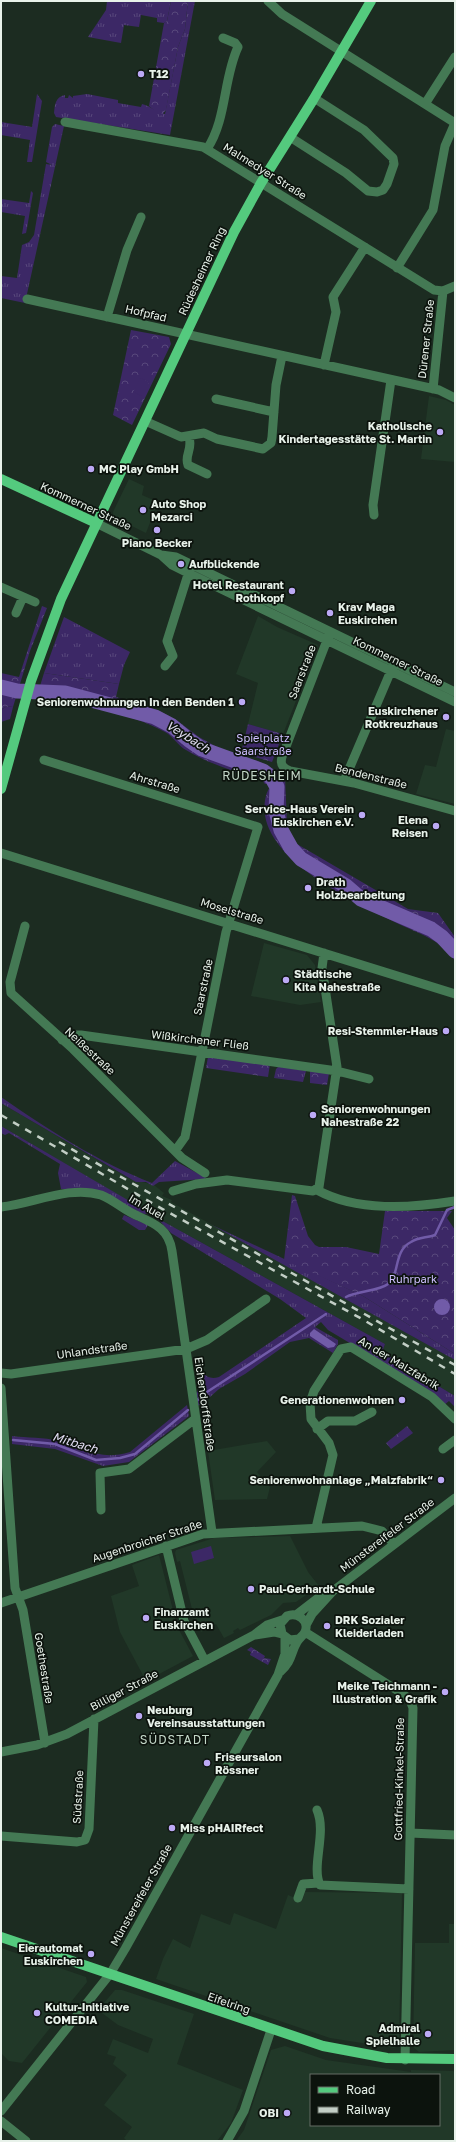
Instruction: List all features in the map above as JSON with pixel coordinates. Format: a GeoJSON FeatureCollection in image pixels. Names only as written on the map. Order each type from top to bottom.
{"type":"FeatureCollection","features":[{"type":"Feature","properties":{"kind":"main road","name":"Rüdesheimer Ring"},"geometry":{"type":"LineString","coordinates":[[1,789],[32,681],[56,610],[96,524],[234,232],[261,183],[314,98],[371,1]]}},
{"type":"Feature","properties":{"kind":"main road","name":"Kommerner Straße"},"geometry":{"type":"LineString","coordinates":[[1,479],[96,524]]}},
{"type":"Feature","properties":{"kind":"main road","name":"Eifelring"},"geometry":{"type":"LineString","coordinates":[[1,1937],[271,2030],[346,2052],[405,2060],[455,2059]]}},
{"type":"Feature","properties":{"kind":"street"},"geometry":{"type":"LineString","coordinates":[[268,1],[282,14],[455,123],[445,146],[433,210],[397,268]]}},
{"type":"Feature","properties":{"kind":"street"},"geometry":{"type":"LineString","coordinates":[[207,149],[216,134],[232,60],[238,47],[235,43],[223,38]]}},
{"type":"Feature","properties":{"kind":"street"},"geometry":{"type":"LineString","coordinates":[[425,104],[455,56]]}},
{"type":"Feature","properties":{"kind":"street"},"geometry":{"type":"LineString","coordinates":[[290,137],[346,173],[368,191],[377,192],[383,190],[387,184],[394,164],[393,158],[364,130],[314,98]]}},
{"type":"Feature","properties":{"kind":"street","name":"Malmedyer Straße"},"geometry":{"type":"LineString","coordinates":[[65,122],[191,143],[207,149],[397,268],[438,291]]}},
{"type":"Feature","properties":{"kind":"street"},"geometry":{"type":"LineString","coordinates":[[107,316],[125,256],[141,217]]}},
{"type":"Feature","properties":{"kind":"street"},"geometry":{"type":"LineString","coordinates":[[324,365],[336,312],[333,297],[365,247]]}},
{"type":"Feature","properties":{"kind":"street","name":"Dürener Straße"},"geometry":{"type":"LineString","coordinates":[[433,389],[438,291],[455,286]]}},
{"type":"Feature","properties":{"kind":"street","name":"Hofpfad"},"geometry":{"type":"LineString","coordinates":[[27,299],[443,391],[455,398]]}},
{"type":"Feature","properties":{"kind":"street"},"geometry":{"type":"LineString","coordinates":[[145,420],[176,436],[189,437],[199,433],[204,433],[217,440],[263,449],[271,443],[276,385],[282,356]]}},
{"type":"Feature","properties":{"kind":"street"},"geometry":{"type":"LineString","coordinates":[[374,516],[373,505],[391,380]]}},
{"type":"Feature","properties":{"kind":"street"},"geometry":{"type":"LineString","coordinates":[[216,399],[274,412]]}},
{"type":"Feature","properties":{"kind":"street"},"geometry":{"type":"LineString","coordinates":[[189,437],[191,449],[187,458],[188,465],[207,474]]}},
{"type":"Feature","properties":{"kind":"street","name":"Kommerner Straße"},"geometry":{"type":"LineString","coordinates":[[96,524],[161,555],[176,557],[190,569],[392,666],[455,692]]}},
{"type":"Feature","properties":{"kind":"street"},"geometry":{"type":"LineString","coordinates":[[165,666],[173,656],[168,641],[190,569]]}},
{"type":"Feature","properties":{"kind":"street"},"geometry":{"type":"LineString","coordinates":[[1,588],[35,602]]}},
{"type":"Feature","properties":{"kind":"street"},"geometry":{"type":"LineString","coordinates":[[16,613],[23,597]]}},
{"type":"Feature","properties":{"kind":"street","name":"Saarstraße"},"geometry":{"type":"LineString","coordinates":[[282,767],[282,757],[329,636]]}},
{"type":"Feature","properties":{"kind":"street"},"geometry":{"type":"LineString","coordinates":[[344,781],[392,666]]}},
{"type":"Feature","properties":{"kind":"street","name":"Kommerner Straße"},"geometry":{"type":"LineString","coordinates":[[392,666],[455,702]]}},
{"type":"Feature","properties":{"kind":"street","name":"Ahrstraße"},"geometry":{"type":"LineString","coordinates":[[44,760],[258,828]]}},
{"type":"Feature","properties":{"kind":"street","name":"Bendenstraße"},"geometry":{"type":"LineString","coordinates":[[282,767],[290,771],[344,781],[455,811]]}},
{"type":"Feature","properties":{"kind":"street","name":"Saarstraße"},"geometry":{"type":"LineString","coordinates":[[175,1151],[185,1137],[229,923],[258,828]]}},
{"type":"Feature","properties":{"kind":"street","name":"Moselstraße"},"geometry":{"type":"LineString","coordinates":[[1,853],[455,994]]}},
{"type":"Feature","properties":{"kind":"street","name":"Neißestraße"},"geometry":{"type":"LineString","coordinates":[[26,926],[10,982],[10,990],[17,1001],[73,1049],[188,1164],[205,1173]]}},
{"type":"Feature","properties":{"kind":"street"},"geometry":{"type":"LineString","coordinates":[[317,1190],[322,1172],[337,1071],[336,1051],[322,968],[324,953]]}},
{"type":"Feature","properties":{"kind":"street","name":"Wißkirchener Fließ"},"geometry":{"type":"LineString","coordinates":[[62,1040],[73,1035],[81,1035],[337,1071],[369,1079]]}},
{"type":"Feature","properties":{"kind":"street"},"geometry":{"type":"LineString","coordinates":[[172,1191],[196,1184],[228,1180],[313,1191],[317,1190],[333,1197],[384,1206],[408,1206],[455,1201]]}},
{"type":"Feature","properties":{"kind":"street","name":"Im Auel"},"geometry":{"type":"LineString","coordinates":[[1,1207],[62,1195],[93,1194],[103,1196],[131,1213],[157,1225],[165,1233],[171,1244],[186,1349]]}},
{"type":"Feature","properties":{"kind":"street","name":"Eichendorffstraße"},"geometry":{"type":"LineString","coordinates":[[212,1532],[186,1349],[207,1340],[266,1299]]}},
{"type":"Feature","properties":{"kind":"street","name":"An der Malzfabrik"},"geometry":{"type":"LineString","coordinates":[[316,1528],[333,1455],[329,1443],[317,1429],[310,1414],[311,1398],[338,1352],[345,1347],[351,1347],[426,1392],[455,1419]]}},
{"type":"Feature","properties":{"kind":"street","name":"Uhlandstraße"},"geometry":{"type":"LineString","coordinates":[[1,1373],[186,1349]]}},
{"type":"Feature","properties":{"kind":"street","name":"Goethestraße"},"geometry":{"type":"LineString","coordinates":[[1,1388],[15,1582],[18,1597],[23,1610],[45,1743]]}},
{"type":"Feature","properties":{"kind":"street"},"geometry":{"type":"LineString","coordinates":[[317,1429],[330,1421],[355,1422],[372,1412]]}},
{"type":"Feature","properties":{"kind":"street"},"geometry":{"type":"LineString","coordinates":[[101,1510],[100,1473],[124,1470],[133,1466],[195,1419]]}},
{"type":"Feature","properties":{"kind":"street"},"geometry":{"type":"LineString","coordinates":[[444,1449],[455,1440]]}},
{"type":"Feature","properties":{"kind":"street","name":"Münstereifeler Straße"},"geometry":{"type":"LineString","coordinates":[[306,1628],[312,1614],[333,1591],[455,1498]]}},
{"type":"Feature","properties":{"kind":"street","name":"Augenbroicher Straße"},"geometry":{"type":"LineString","coordinates":[[1,1603],[166,1546],[212,1532],[358,1526],[373,1527],[382,1531],[394,1544]]}},
{"type":"Feature","properties":{"kind":"street"},"geometry":{"type":"LineString","coordinates":[[166,1546],[184,1621],[205,1661]]}},
{"type":"Feature","properties":{"kind":"street","name":"Münstereifeler Straße"},"geometry":{"type":"LineString","coordinates":[[296,1615],[326,1593],[333,1591]]}},
{"type":"Feature","properties":{"kind":"street"},"geometry":{"type":"LineString","coordinates":[[289,1615],[296,1615],[302,1618],[306,1628],[299,1639],[292,1640],[283,1636],[280,1628],[282,1620],[289,1615]]}},
{"type":"Feature","properties":{"kind":"street","name":"Billiger Straße"},"geometry":{"type":"LineString","coordinates":[[1,1752],[45,1743],[205,1661],[254,1635],[268,1625],[282,1620]]}},
{"type":"Feature","properties":{"kind":"street","name":"Gottfried-Kinkel-Straße"},"geometry":{"type":"LineString","coordinates":[[306,1628],[410,1700],[413,1714],[405,2060]]}},
{"type":"Feature","properties":{"kind":"street","name":"Billiger Straße"},"geometry":{"type":"LineString","coordinates":[[254,1635],[274,1632],[283,1636]]}},
{"type":"Feature","properties":{"kind":"street","name":"Münstereifeler Straße"},"geometry":{"type":"LineString","coordinates":[[1,2111],[110,1974],[143,1919],[278,1675],[286,1650],[283,1636]]}},
{"type":"Feature","properties":{"kind":"street","name":"Münstereifeler Straße"},"geometry":{"type":"LineString","coordinates":[[278,1675],[290,1662],[299,1639]]}},
{"type":"Feature","properties":{"kind":"street","name":"Südstraße"},"geometry":{"type":"LineString","coordinates":[[1,1836],[77,1842],[85,1840],[89,1829],[94,1719]]}},
{"type":"Feature","properties":{"kind":"street"},"geometry":{"type":"LineString","coordinates":[[317,1810],[322,1820],[319,1883]]}},
{"type":"Feature","properties":{"kind":"street"},"geometry":{"type":"LineString","coordinates":[[410,1833],[455,1835]]}},
{"type":"Feature","properties":{"kind":"street"},"geometry":{"type":"LineString","coordinates":[[298,1898],[303,1884],[319,1883],[325,1887],[409,1889]]}},
{"type":"Feature","properties":{"kind":"street"},"geometry":{"type":"LineString","coordinates":[[227,2141],[244,2111],[271,2030]]}},
{"type":"Feature","properties":{"kind":"street"},"geometry":{"type":"LineString","coordinates":[[1,2121],[26,2141]]}},
{"type":"Feature","properties":{"kind":"shaded area","name":"Katholische Kindertagesstätte St. Martin"},"geometry":{"type":"Polygon","coordinates":[[[429,396],[446,400],[455,405],[455,462],[421,459],[429,396]]]}},
{"type":"Feature","properties":{"kind":"shaded area"},"geometry":{"type":"Polygon","coordinates":[[[129,479],[144,486],[142,495],[158,502],[146,533],[114,517],[113,512],[129,479]]]}},
{"type":"Feature","properties":{"kind":"shaded area"},"geometry":{"type":"Polygon","coordinates":[[[258,616],[277,627],[318,645],[283,734],[248,724],[258,683],[236,674],[258,616]]]}},
{"type":"Feature","properties":{"kind":"shaded area"},"geometry":{"type":"Polygon","coordinates":[[[446,729],[455,731],[455,804],[416,794],[425,765],[436,767],[446,729]]]}},
{"type":"Feature","properties":{"kind":"shaded area","name":"Städtische Kita Nahestraße"},"geometry":{"type":"Polygon","coordinates":[[[264,943],[307,955],[315,965],[321,1002],[300,1005],[251,996],[264,943]]]}},
{"type":"Feature","properties":{"kind":"shaded area"},"geometry":{"type":"Polygon","coordinates":[[[1,1103],[130,1179],[154,1185],[164,1193],[162,1196],[172,1200],[171,1202],[455,1360],[455,1396],[382,1352],[385,1344],[157,1218],[1,1126],[1,1103]]]}},
{"type":"Feature","properties":{"kind":"shaded area"},"geometry":{"type":"Polygon","coordinates":[[[442,1299],[448,1301],[450,1307],[448,1313],[442,1315],[436,1313],[434,1307],[436,1301],[442,1299]]]}},
{"type":"Feature","properties":{"kind":"shaded area"},"geometry":{"type":"Polygon","coordinates":[[[314,1329],[336,1344],[334,1347],[328,1348],[310,1336],[310,1333],[314,1329]]]}},
{"type":"Feature","properties":{"kind":"shaded area"},"geometry":{"type":"Polygon","coordinates":[[[267,1441],[276,1452],[257,1472],[270,1487],[267,1499],[215,1500],[208,1451],[267,1441]]]}},
{"type":"Feature","properties":{"kind":"shaded area","name":"Paul-Gerhardt-Schule"},"geometry":{"type":"Polygon","coordinates":[[[290,1536],[308,1572],[319,1586],[296,1602],[283,1603],[271,1615],[240,1630],[238,1628],[233,1631],[234,1633],[224,1638],[216,1624],[201,1632],[195,1621],[180,1561],[177,1562],[175,1553],[176,1550],[214,1538],[290,1536]]]}},
{"type":"Feature","properties":{"kind":"shaded area","name":"Finanzamt Euskirchen"},"geometry":{"type":"Polygon","coordinates":[[[159,1555],[177,1626],[193,1656],[146,1681],[120,1632],[111,1596],[139,1586],[132,1565],[159,1555]]]}},
{"type":"Feature","properties":{"kind":"shaded area"},"geometry":{"type":"Polygon","coordinates":[[[305,1892],[402,1893],[399,2043],[394,2048],[330,2038],[156,1979],[163,1959],[173,1939],[190,1948],[201,1914],[230,1925],[234,1913],[276,1929],[288,1895],[302,1901],[305,1892]]]}},
{"type":"Feature","properties":{"kind":"shaded area"},"geometry":{"type":"Polygon","coordinates":[[[449,1924],[455,1924],[455,2050],[419,2052],[413,2047],[415,1943],[449,1943],[449,1924]]]}},
{"type":"Feature","properties":{"kind":"shaded area"},"geometry":{"type":"Polygon","coordinates":[[[1,1948],[86,1977],[87,1982],[22,2063],[9,2061],[1,2053],[1,1948]]]}},
{"type":"Feature","properties":{"kind":"shaded area"},"geometry":{"type":"Polygon","coordinates":[[[115,1990],[122,1990],[194,2014],[177,2064],[243,2090],[231,2123],[217,2141],[127,2141],[124,2138],[132,2127],[104,2105],[127,2075],[113,2064],[116,2057],[107,2054],[113,2039],[148,2053],[153,2039],[118,2025],[98,2010],[115,1990]]]}},
{"type":"Feature","properties":{"kind":"shaded area"},"geometry":{"type":"Polygon","coordinates":[[[285,2046],[326,2060],[411,2072],[411,2070],[455,2072],[455,2141],[236,2141],[244,2130],[271,2050],[285,2046]]]}},
{"type":"Feature","properties":{"kind":"green space"},"geometry":{"type":"Polygon","coordinates":[[[107,1],[171,1],[167,21],[164,23],[157,22],[157,18],[141,15],[139,27],[124,25],[121,43],[88,37],[106,10],[107,1]]]}},
{"type":"Feature","properties":{"kind":"green space"},"geometry":{"type":"Polygon","coordinates":[[[171,1],[188,1],[185,29],[178,47],[166,110],[161,116],[149,106],[164,23],[167,21],[171,1]]]}},
{"type":"Feature","properties":{"kind":"green space"},"geometry":{"type":"Polygon","coordinates":[[[188,1],[195,1],[170,135],[56,117],[54,113],[57,99],[65,95],[65,98],[68,98],[69,95],[73,98],[73,96],[87,94],[118,100],[118,103],[141,107],[142,104],[165,114],[178,47],[185,29],[188,1]]]}},
{"type":"Feature","properties":{"kind":"green space"},"geometry":{"type":"Polygon","coordinates":[[[37,94],[42,101],[32,162],[27,162],[30,140],[1,135],[1,122],[32,127],[37,94]]]}},
{"type":"Feature","properties":{"kind":"green space"},"geometry":{"type":"Polygon","coordinates":[[[55,124],[64,126],[25,303],[1,298],[1,276],[17,278],[22,245],[29,242],[34,235],[46,164],[52,165],[46,162],[52,127],[55,124]]]}},
{"type":"Feature","properties":{"kind":"green space"},"geometry":{"type":"Polygon","coordinates":[[[31,191],[33,193],[26,233],[22,234],[25,216],[1,212],[1,199],[29,203],[31,191]]]}},
{"type":"Feature","properties":{"kind":"green space"},"geometry":{"type":"Polygon","coordinates":[[[131,330],[169,337],[171,344],[132,425],[113,415],[131,330]]]}},
{"type":"Feature","properties":{"kind":"green space"},"geometry":{"type":"Polygon","coordinates":[[[140,378],[149,382],[142,396],[133,392],[140,378]]]}},
{"type":"Feature","properties":{"kind":"green space"},"geometry":{"type":"Polygon","coordinates":[[[42,606],[47,608],[30,651],[13,707],[7,706],[1,710],[1,673],[19,677],[42,606]]]}},
{"type":"Feature","properties":{"kind":"green space"},"geometry":{"type":"Polygon","coordinates":[[[64,617],[130,652],[124,665],[119,684],[44,673],[64,617]]]}},
{"type":"Feature","properties":{"kind":"green space"},"geometry":{"type":"Polygon","coordinates":[[[44,673],[119,684],[116,697],[157,710],[175,719],[199,737],[224,751],[258,761],[275,770],[276,773],[268,784],[265,784],[262,780],[223,767],[195,755],[183,748],[165,732],[135,719],[86,706],[36,699],[44,673]]]}},
{"type":"Feature","properties":{"kind":"green space"},"geometry":{"type":"Polygon","coordinates":[[[7,706],[13,707],[10,719],[1,722],[1,710],[7,706]]]}},
{"type":"Feature","properties":{"kind":"green space","name":"Spielplatz Saarstraße"},"geometry":{"type":"Polygon","coordinates":[[[248,724],[283,734],[272,762],[241,753],[248,724]]]}},
{"type":"Feature","properties":{"kind":"green space"},"geometry":{"type":"Polygon","coordinates":[[[280,775],[285,776],[287,824],[289,831],[297,844],[408,909],[438,913],[455,937],[455,961],[439,944],[365,907],[321,882],[301,867],[284,851],[271,833],[265,815],[265,798],[269,788],[280,775]]]}},
{"type":"Feature","properties":{"kind":"green space"},"geometry":{"type":"Polygon","coordinates":[[[208,1057],[270,1064],[268,1077],[206,1068],[208,1057]]]}},
{"type":"Feature","properties":{"kind":"green space"},"geometry":{"type":"Polygon","coordinates":[[[279,1066],[306,1071],[303,1082],[274,1078],[276,1069],[279,1066]]]}},
{"type":"Feature","properties":{"kind":"green space"},"geometry":{"type":"Polygon","coordinates":[[[310,1071],[329,1073],[327,1085],[310,1083],[310,1071]]]}},
{"type":"Feature","properties":{"kind":"green space"},"geometry":{"type":"Polygon","coordinates":[[[1,1097],[36,1121],[94,1156],[152,1183],[175,1161],[197,1173],[206,1175],[205,1179],[159,1182],[153,1186],[146,1182],[136,1182],[1,1103],[1,1097]]]}},
{"type":"Feature","properties":{"kind":"green space"},"geometry":{"type":"Polygon","coordinates":[[[1,1126],[150,1213],[144,1214],[73,1189],[61,1189],[58,1173],[60,1164],[9,1133],[5,1135],[1,1133],[1,1126]]]}},
{"type":"Feature","properties":{"kind":"green space","name":"Ruhrpark"},"geometry":{"type":"Polygon","coordinates":[[[292,1195],[295,1196],[308,1236],[315,1245],[319,1247],[346,1247],[379,1254],[385,1211],[452,1211],[447,1218],[455,1230],[455,1354],[363,1296],[284,1260],[292,1195]]]}},
{"type":"Feature","properties":{"kind":"green space"},"geometry":{"type":"Polygon","coordinates":[[[124,1215],[148,1225],[145,1230],[139,1230],[122,1219],[124,1215]]]}},
{"type":"Feature","properties":{"kind":"green space"},"geometry":{"type":"Polygon","coordinates":[[[157,1218],[385,1344],[382,1352],[455,1396],[455,1407],[449,1401],[444,1405],[425,1388],[328,1330],[321,1322],[315,1327],[338,1340],[338,1344],[333,1353],[309,1338],[290,1342],[245,1374],[219,1389],[202,1404],[197,1406],[195,1395],[199,1388],[196,1362],[202,1372],[208,1377],[219,1377],[306,1318],[280,1299],[171,1233],[157,1218]]]}},
{"type":"Feature","properties":{"kind":"green space"},"geometry":{"type":"Polygon","coordinates":[[[212,1225],[363,1296],[455,1354],[455,1360],[212,1225]]]}},
{"type":"Feature","properties":{"kind":"green space"},"geometry":{"type":"Polygon","coordinates":[[[187,1405],[189,1416],[129,1462],[103,1466],[55,1449],[12,1444],[12,1436],[58,1441],[101,1455],[130,1452],[187,1405]]]}},
{"type":"Feature","properties":{"kind":"green space"},"geometry":{"type":"Polygon","coordinates":[[[407,1426],[413,1433],[391,1449],[386,1443],[407,1426]]]}},
{"type":"Feature","properties":{"kind":"green space"},"geometry":{"type":"Polygon","coordinates":[[[211,1546],[214,1558],[194,1564],[191,1552],[211,1546]]]}},
{"type":"Feature","properties":{"kind":"green space"},"geometry":{"type":"Polygon","coordinates":[[[251,1647],[265,1656],[264,1658],[271,1659],[268,1665],[250,1655],[251,1652],[247,1650],[251,1647]]]}},
{"type":"Feature","properties":{"kind":"waterway","name":"Veybach"},"geometry":{"type":"LineString","coordinates":[[1,687],[17,691],[65,693],[155,717],[172,726],[202,749],[263,771],[272,778],[277,787],[276,811],[281,830],[291,848],[301,859],[346,886],[361,899],[431,929],[442,937],[455,951]]}},
{"type":"Feature","properties":{"kind":"waterway","name":"Mitbach"},"geometry":{"type":"LineString","coordinates":[[346,1297],[388,1284],[392,1280],[399,1257],[405,1246],[417,1239],[435,1235],[447,1210],[455,1207]]}},
{"type":"Feature","properties":{"kind":"waterway","name":"Mitbach"},"geometry":{"type":"LineString","coordinates":[[196,1401],[207,1392],[326,1314]]}},
{"type":"Feature","properties":{"kind":"waterway","name":"Mitbach"},"geometry":{"type":"LineString","coordinates":[[13,1440],[55,1444],[96,1460],[120,1458],[135,1454],[188,1410]]}},
{"type":"Feature","properties":{"kind":"railway"},"geometry":{"type":"LineString","coordinates":[[1,1115],[157,1206],[362,1319],[455,1374]]}},
{"type":"Feature","properties":{"kind":"railway"},"geometry":{"type":"LineString","coordinates":[[59,1142],[455,1365]]}},
{"type":"Feature","properties":{"kind":"place","name":"T12"},"geometry":{"type":"Point","coordinates":[141,74]}},
{"type":"Feature","properties":{"kind":"place","name":"Katholische Kindertagesstätte St. Martin"},"geometry":{"type":"Point","coordinates":[440,432]}},
{"type":"Feature","properties":{"kind":"place","name":"MC Play GmbH"},"geometry":{"type":"Point","coordinates":[91,469]}},
{"type":"Feature","properties":{"kind":"place","name":"Auto Shop Mezarci"},"geometry":{"type":"Point","coordinates":[143,510]}},
{"type":"Feature","properties":{"kind":"place","name":"Piano Becker"},"geometry":{"type":"Point","coordinates":[157,530]}},
{"type":"Feature","properties":{"kind":"place","name":"Aufblickende"},"geometry":{"type":"Point","coordinates":[181,564]}},
{"type":"Feature","properties":{"kind":"place","name":"Hotel Restaurant Rothkopf"},"geometry":{"type":"Point","coordinates":[292,591]}},
{"type":"Feature","properties":{"kind":"place","name":"Krav Maga Euskirchen"},"geometry":{"type":"Point","coordinates":[330,613]}},
{"type":"Feature","properties":{"kind":"place","name":"Seniorenwohnungen In den Benden 1"},"geometry":{"type":"Point","coordinates":[242,702]}},
{"type":"Feature","properties":{"kind":"place","name":"Euskirchener Rotkreuzhaus"},"geometry":{"type":"Point","coordinates":[446,717]}},
{"type":"Feature","properties":{"kind":"place","name":"Service-Haus Verein Euskirchen e.V."},"geometry":{"type":"Point","coordinates":[362,815]}},
{"type":"Feature","properties":{"kind":"place","name":"Elena Reisen"},"geometry":{"type":"Point","coordinates":[436,826]}},
{"type":"Feature","properties":{"kind":"place","name":"Drath Holzbearbeitung"},"geometry":{"type":"Point","coordinates":[308,888]}},
{"type":"Feature","properties":{"kind":"place","name":"Städtische Kita Nahestraße"},"geometry":{"type":"Point","coordinates":[286,980]}},
{"type":"Feature","properties":{"kind":"place","name":"Resi-Stemmler-Haus"},"geometry":{"type":"Point","coordinates":[446,1031]}},
{"type":"Feature","properties":{"kind":"place","name":"Seniorenwohnungen Nahestraße 22"},"geometry":{"type":"Point","coordinates":[313,1115]}},
{"type":"Feature","properties":{"kind":"place","name":"Generationenwohnen"},"geometry":{"type":"Point","coordinates":[402,1400]}},
{"type":"Feature","properties":{"kind":"place","name":"Seniorenwohnanlage „Malzfabrik“"},"geometry":{"type":"Point","coordinates":[441,1480]}},
{"type":"Feature","properties":{"kind":"place","name":"Paul-Gerhardt-Schule"},"geometry":{"type":"Point","coordinates":[251,1589]}},
{"type":"Feature","properties":{"kind":"place","name":"Finanzamt Euskirchen"},"geometry":{"type":"Point","coordinates":[146,1618]}},
{"type":"Feature","properties":{"kind":"place","name":"DRK Sozialer Kleiderladen"},"geometry":{"type":"Point","coordinates":[327,1626]}},
{"type":"Feature","properties":{"kind":"place","name":"Meike Teichmann - Illustration & Grafik"},"geometry":{"type":"Point","coordinates":[445,1692]}},
{"type":"Feature","properties":{"kind":"place","name":"Neuburg Vereinsausstattungen"},"geometry":{"type":"Point","coordinates":[139,1716]}},
{"type":"Feature","properties":{"kind":"place","name":"Friseursalon Rössner"},"geometry":{"type":"Point","coordinates":[207,1763]}},
{"type":"Feature","properties":{"kind":"place","name":"Miss pHAIRfect"},"geometry":{"type":"Point","coordinates":[172,1828]}},
{"type":"Feature","properties":{"kind":"place","name":"Eierautomat Euskirchen"},"geometry":{"type":"Point","coordinates":[91,1954]}},
{"type":"Feature","properties":{"kind":"place","name":"Kultur-Initiative COMEDIA"},"geometry":{"type":"Point","coordinates":[37,2013]}},
{"type":"Feature","properties":{"kind":"place","name":"Admiral Spielhalle"},"geometry":{"type":"Point","coordinates":[428,2034]}},
{"type":"Feature","properties":{"kind":"place","name":"OBI"},"geometry":{"type":"Point","coordinates":[287,2113]}},
{"type":"Feature","properties":{"kind":"district","name":"RÜDESHEIM"},"geometry":{"type":"Point","coordinates":[262,776]}},
{"type":"Feature","properties":{"kind":"district","name":"SÜDSTADT"},"geometry":{"type":"Point","coordinates":[175,1740]}}]}
